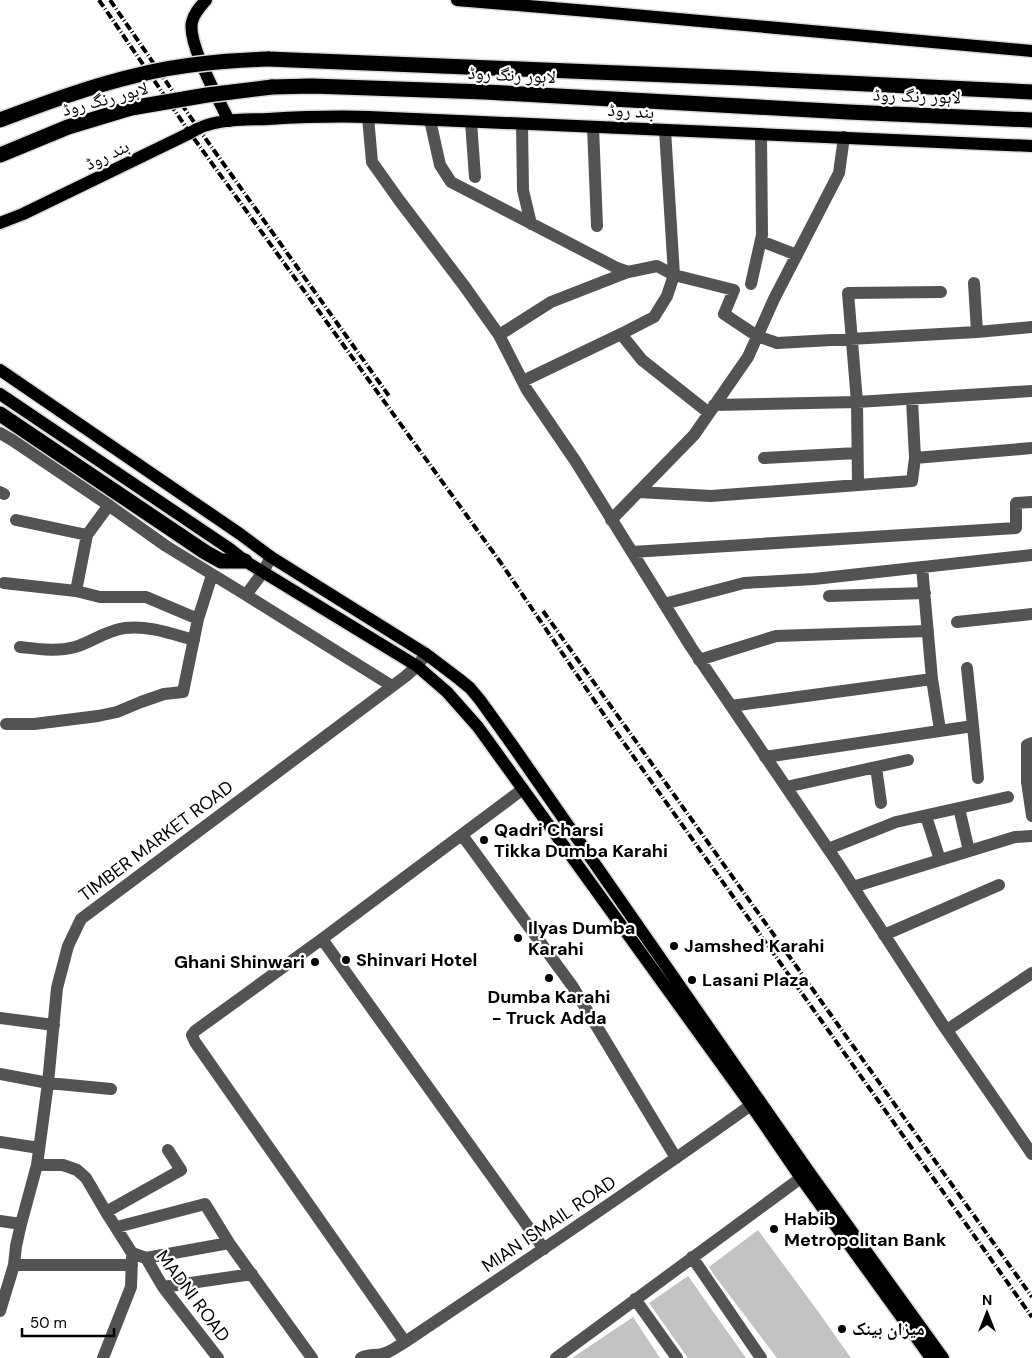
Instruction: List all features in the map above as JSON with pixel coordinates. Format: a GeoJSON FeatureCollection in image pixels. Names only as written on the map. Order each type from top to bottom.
{"type":"FeatureCollection","features":[{"type":"Feature","properties":{"kind":"highway","name":"لاہور رنگ روڈ"},"geometry":{"type":"LineString","coordinates":[[0,120],[44,103],[139,74],[212,63],[268,59],[1032,92]]}},
{"type":"Feature","properties":{"kind":"highway","name":"لاہور رنگ روڈ"},"geometry":{"type":"LineString","coordinates":[[0,155],[68,127],[131,108],[207,95],[272,87],[312,86],[485,92],[1032,120]]}},
{"type":"Feature","properties":{"kind":"highway"},"geometry":{"type":"LineString","coordinates":[[0,414],[205,552],[226,555],[245,561]]}},
{"type":"Feature","properties":{"kind":"main road"},"geometry":{"type":"LineString","coordinates":[[206,0],[196,10],[191,23],[194,44],[229,121]]}},
{"type":"Feature","properties":{"kind":"main road"},"geometry":{"type":"LineString","coordinates":[[457,0],[1032,51]]}},
{"type":"Feature","properties":{"kind":"main road","name":"بند روڈ"},"geometry":{"type":"LineString","coordinates":[[0,223],[99,178],[198,128],[229,121],[320,116],[368,117],[1032,146]]}},
{"type":"Feature","properties":{"kind":"main road"},"geometry":{"type":"LineString","coordinates":[[0,370],[271,557],[426,654],[470,688],[930,1358]]}},
{"type":"Feature","properties":{"kind":"main road"},"geometry":{"type":"LineString","coordinates":[[0,394],[226,555],[240,534]]}},
{"type":"Feature","properties":{"kind":"main road"},"geometry":{"type":"LineString","coordinates":[[245,561],[417,666],[447,692],[478,727],[750,1105],[943,1358]]}},
{"type":"Feature","properties":{"kind":"street"},"geometry":{"type":"LineString","coordinates":[[368,117],[372,162],[499,335],[523,381],[699,660],[1032,1154]]}},
{"type":"Feature","properties":{"kind":"street"},"geometry":{"type":"LineString","coordinates":[[430,120],[440,165],[451,182],[628,272]]}},
{"type":"Feature","properties":{"kind":"street"},"geometry":{"type":"LineString","coordinates":[[471,122],[476,177]]}},
{"type":"Feature","properties":{"kind":"street"},"geometry":{"type":"LineString","coordinates":[[522,124],[523,190],[531,224]]}},
{"type":"Feature","properties":{"kind":"street"},"geometry":{"type":"LineString","coordinates":[[594,127],[597,226]]}},
{"type":"Feature","properties":{"kind":"street"},"geometry":{"type":"LineString","coordinates":[[523,381],[654,317],[667,296],[674,275],[665,130]]}},
{"type":"Feature","properties":{"kind":"street"},"geometry":{"type":"LineString","coordinates":[[751,284],[762,235],[761,134]]}},
{"type":"Feature","properties":{"kind":"street"},"geometry":{"type":"LineString","coordinates":[[611,520],[694,435],[748,357],[774,299],[839,172],[844,137]]}},
{"type":"Feature","properties":{"kind":"street"},"geometry":{"type":"LineString","coordinates":[[761,241],[796,255]]}},
{"type":"Feature","properties":{"kind":"street"},"geometry":{"type":"LineString","coordinates":[[499,335],[551,302],[628,272],[657,266],[674,275],[734,290],[724,314],[757,336],[776,343],[977,332],[1032,326]]}},
{"type":"Feature","properties":{"kind":"street"},"geometry":{"type":"LineString","coordinates":[[974,283],[977,332]]}},
{"type":"Feature","properties":{"kind":"street"},"geometry":{"type":"LineString","coordinates":[[858,485],[856,402],[848,293],[941,292]]}},
{"type":"Feature","properties":{"kind":"street"},"geometry":{"type":"LineString","coordinates":[[621,334],[642,360],[712,409],[1032,391]]}},
{"type":"Feature","properties":{"kind":"street"},"geometry":{"type":"LineString","coordinates":[[638,492],[711,496],[912,481],[915,458],[912,398]]}},
{"type":"Feature","properties":{"kind":"street"},"geometry":{"type":"LineString","coordinates":[[0,433],[109,505],[166,546],[392,686]]}},
{"type":"Feature","properties":{"kind":"street"},"geometry":{"type":"LineString","coordinates":[[915,458],[1032,448]]}},
{"type":"Feature","properties":{"kind":"street"},"geometry":{"type":"LineString","coordinates":[[764,458],[856,453]]}},
{"type":"Feature","properties":{"kind":"street"},"geometry":{"type":"LineString","coordinates":[[632,552],[1016,528],[1016,503],[1032,502]]}},
{"type":"Feature","properties":{"kind":"street"},"geometry":{"type":"LineString","coordinates":[[76,591],[87,534],[109,505]]}},
{"type":"Feature","properties":{"kind":"street"},"geometry":{"type":"LineString","coordinates":[[16,520],[87,534]]}},
{"type":"Feature","properties":{"kind":"street"},"geometry":{"type":"LineString","coordinates":[[664,604],[744,583],[814,579],[1032,555]]}},
{"type":"Feature","properties":{"kind":"street"},"geometry":{"type":"LineString","coordinates":[[246,595],[263,572],[271,557]]}},
{"type":"Feature","properties":{"kind":"street"},"geometry":{"type":"LineString","coordinates":[[922,567],[932,678],[940,730]]}},
{"type":"Feature","properties":{"kind":"street"},"geometry":{"type":"LineString","coordinates":[[6,724],[34,724],[98,716],[116,712],[164,694],[183,692],[198,619],[212,574]]}},
{"type":"Feature","properties":{"kind":"street"},"geometry":{"type":"LineString","coordinates":[[4,582],[76,591],[100,597],[146,598],[198,619]]}},
{"type":"Feature","properties":{"kind":"street"},"geometry":{"type":"LineString","coordinates":[[829,596],[925,593]]}},
{"type":"Feature","properties":{"kind":"street"},"geometry":{"type":"LineString","coordinates":[[958,622],[1032,614]]}},
{"type":"Feature","properties":{"kind":"street"},"geometry":{"type":"LineString","coordinates":[[20,647],[50,650],[74,647],[109,631],[139,627],[194,640]]}},
{"type":"Feature","properties":{"kind":"street"},"geometry":{"type":"LineString","coordinates":[[699,660],[776,636],[928,631]]}},
{"type":"Feature","properties":{"kind":"street","name":"TIMBER MARKET ROAD"},"geometry":{"type":"LineString","coordinates":[[0,1310],[5,1280],[14,1265],[20,1224],[37,1165],[48,1082],[57,988],[68,946],[81,919],[392,686],[417,666],[426,654]]}},
{"type":"Feature","properties":{"kind":"street"},"geometry":{"type":"LineString","coordinates":[[967,668],[978,778]]}},
{"type":"Feature","properties":{"kind":"street"},"geometry":{"type":"LineString","coordinates":[[730,706],[932,678]]}},
{"type":"Feature","properties":{"kind":"street"},"geometry":{"type":"LineString","coordinates":[[766,757],[973,726]]}},
{"type":"Feature","properties":{"kind":"street"},"geometry":{"type":"LineString","coordinates":[[1032,743],[1027,744],[1027,782],[1032,816]]}},
{"type":"Feature","properties":{"kind":"street"},"geometry":{"type":"LineString","coordinates":[[786,787],[908,760]]}},
{"type":"Feature","properties":{"kind":"street"},"geometry":{"type":"LineString","coordinates":[[876,767],[881,803]]}},
{"type":"Feature","properties":{"kind":"street"},"geometry":{"type":"LineString","coordinates":[[405,1342],[192,1035],[523,789]]}},
{"type":"Feature","properties":{"kind":"street"},"geometry":{"type":"LineString","coordinates":[[828,849],[896,822],[1008,797]]}},
{"type":"Feature","properties":{"kind":"street"},"geometry":{"type":"LineString","coordinates":[[959,808],[969,851]]}},
{"type":"Feature","properties":{"kind":"street"},"geometry":{"type":"LineString","coordinates":[[926,816],[940,860]]}},
{"type":"Feature","properties":{"kind":"street"},"geometry":{"type":"LineString","coordinates":[[462,835],[573,987],[676,1158]]}},
{"type":"Feature","properties":{"kind":"street"},"geometry":{"type":"LineString","coordinates":[[853,887],[1015,837],[1032,836]]}},
{"type":"Feature","properties":{"kind":"street"},"geometry":{"type":"LineString","coordinates":[[884,935],[999,885]]}},
{"type":"Feature","properties":{"kind":"street"},"geometry":{"type":"LineString","coordinates":[[322,939],[544,1249]]}},
{"type":"Feature","properties":{"kind":"street"},"geometry":{"type":"LineString","coordinates":[[947,1030],[1032,973]]}},
{"type":"Feature","properties":{"kind":"street"},"geometry":{"type":"LineString","coordinates":[[0,1018],[54,1024]]}},
{"type":"Feature","properties":{"kind":"street"},"geometry":{"type":"LineString","coordinates":[[0,1074],[110,1089]]}},
{"type":"Feature","properties":{"kind":"street","name":"MIAN ISMAIL ROAD"},"geometry":{"type":"LineString","coordinates":[[361,1358],[368,1355],[387,1353],[405,1342],[544,1249],[750,1105]]}},
{"type":"Feature","properties":{"kind":"street"},"geometry":{"type":"LineString","coordinates":[[0,1142],[40,1148]]}},
{"type":"Feature","properties":{"kind":"street"},"geometry":{"type":"LineString","coordinates":[[106,1212],[181,1170],[168,1150]]}},
{"type":"Feature","properties":{"kind":"street","name":"MADNI ROAD"},"geometry":{"type":"LineString","coordinates":[[37,1165],[63,1165],[77,1170],[86,1178],[116,1227],[132,1259],[146,1258],[163,1287],[218,1358]]}},
{"type":"Feature","properties":{"kind":"street"},"geometry":{"type":"LineString","coordinates":[[556,1358],[805,1175]]}},
{"type":"Feature","properties":{"kind":"street"},"geometry":{"type":"LineString","coordinates":[[116,1227],[205,1204],[229,1243],[312,1358]]}},
{"type":"Feature","properties":{"kind":"street"},"geometry":{"type":"LineString","coordinates":[[0,1221],[20,1224]]}},
{"type":"Feature","properties":{"kind":"street"},"geometry":{"type":"LineString","coordinates":[[146,1258],[229,1243]]}},
{"type":"Feature","properties":{"kind":"street"},"geometry":{"type":"LineString","coordinates":[[692,1257],[761,1358]]}},
{"type":"Feature","properties":{"kind":"street"},"geometry":{"type":"LineString","coordinates":[[14,1265],[132,1259],[131,1288],[103,1358]]}},
{"type":"Feature","properties":{"kind":"street"},"geometry":{"type":"LineString","coordinates":[[163,1287],[252,1274]]}},
{"type":"Feature","properties":{"kind":"street"},"geometry":{"type":"LineString","coordinates":[[635,1299],[677,1358]]}},
{"type":"Feature","properties":{"kind":"building"},"geometry":{"type":"Polygon","coordinates":[[[758,1230],[851,1358],[777,1358],[714,1275],[709,1267],[758,1230]]]}},
{"type":"Feature","properties":{"kind":"building"},"geometry":{"type":"Polygon","coordinates":[[[688,1276],[746,1358],[688,1358],[649,1303],[688,1276]]]}},
{"type":"Feature","properties":{"kind":"building"},"geometry":{"type":"Polygon","coordinates":[[[633,1317],[660,1358],[572,1358],[633,1317]]]}},
{"type":"Feature","properties":{"kind":"railway"},"geometry":{"type":"LineString","coordinates":[[99,0],[190,133],[501,563],[609,722],[1032,1317]]}},
{"type":"Feature","properties":{"kind":"railway"},"geometry":{"type":"LineString","coordinates":[[110,0],[198,128],[389,396]]}},
{"type":"Feature","properties":{"kind":"railway"},"geometry":{"type":"LineString","coordinates":[[543,611],[1032,1297]]}},
{"type":"Feature","properties":{"kind":"place","name":"Qadri Charsi Tikka Dumba Karahi"},"geometry":{"type":"Point","coordinates":[484,840]}},
{"type":"Feature","properties":{"kind":"place","name":"Ilyas Dumba Karahi"},"geometry":{"type":"Point","coordinates":[518,938]}},
{"type":"Feature","properties":{"kind":"place","name":"Jamshed Karahi"},"geometry":{"type":"Point","coordinates":[674,946]}},
{"type":"Feature","properties":{"kind":"place","name":"Shinvari Hotel"},"geometry":{"type":"Point","coordinates":[346,960]}},
{"type":"Feature","properties":{"kind":"place","name":"Ghani Shinwari"},"geometry":{"type":"Point","coordinates":[315,962]}},
{"type":"Feature","properties":{"kind":"place","name":"Dumba Karahi - Truck Adda"},"geometry":{"type":"Point","coordinates":[549,978]}},
{"type":"Feature","properties":{"kind":"place","name":"Lasani Plaza"},"geometry":{"type":"Point","coordinates":[692,980]}},
{"type":"Feature","properties":{"kind":"place","name":"Habib Metropolitan Bank"},"geometry":{"type":"Point","coordinates":[774,1229]}},
{"type":"Feature","properties":{"kind":"place","name":"میزان بینک"},"geometry":{"type":"Point","coordinates":[842,1329]}}]}
